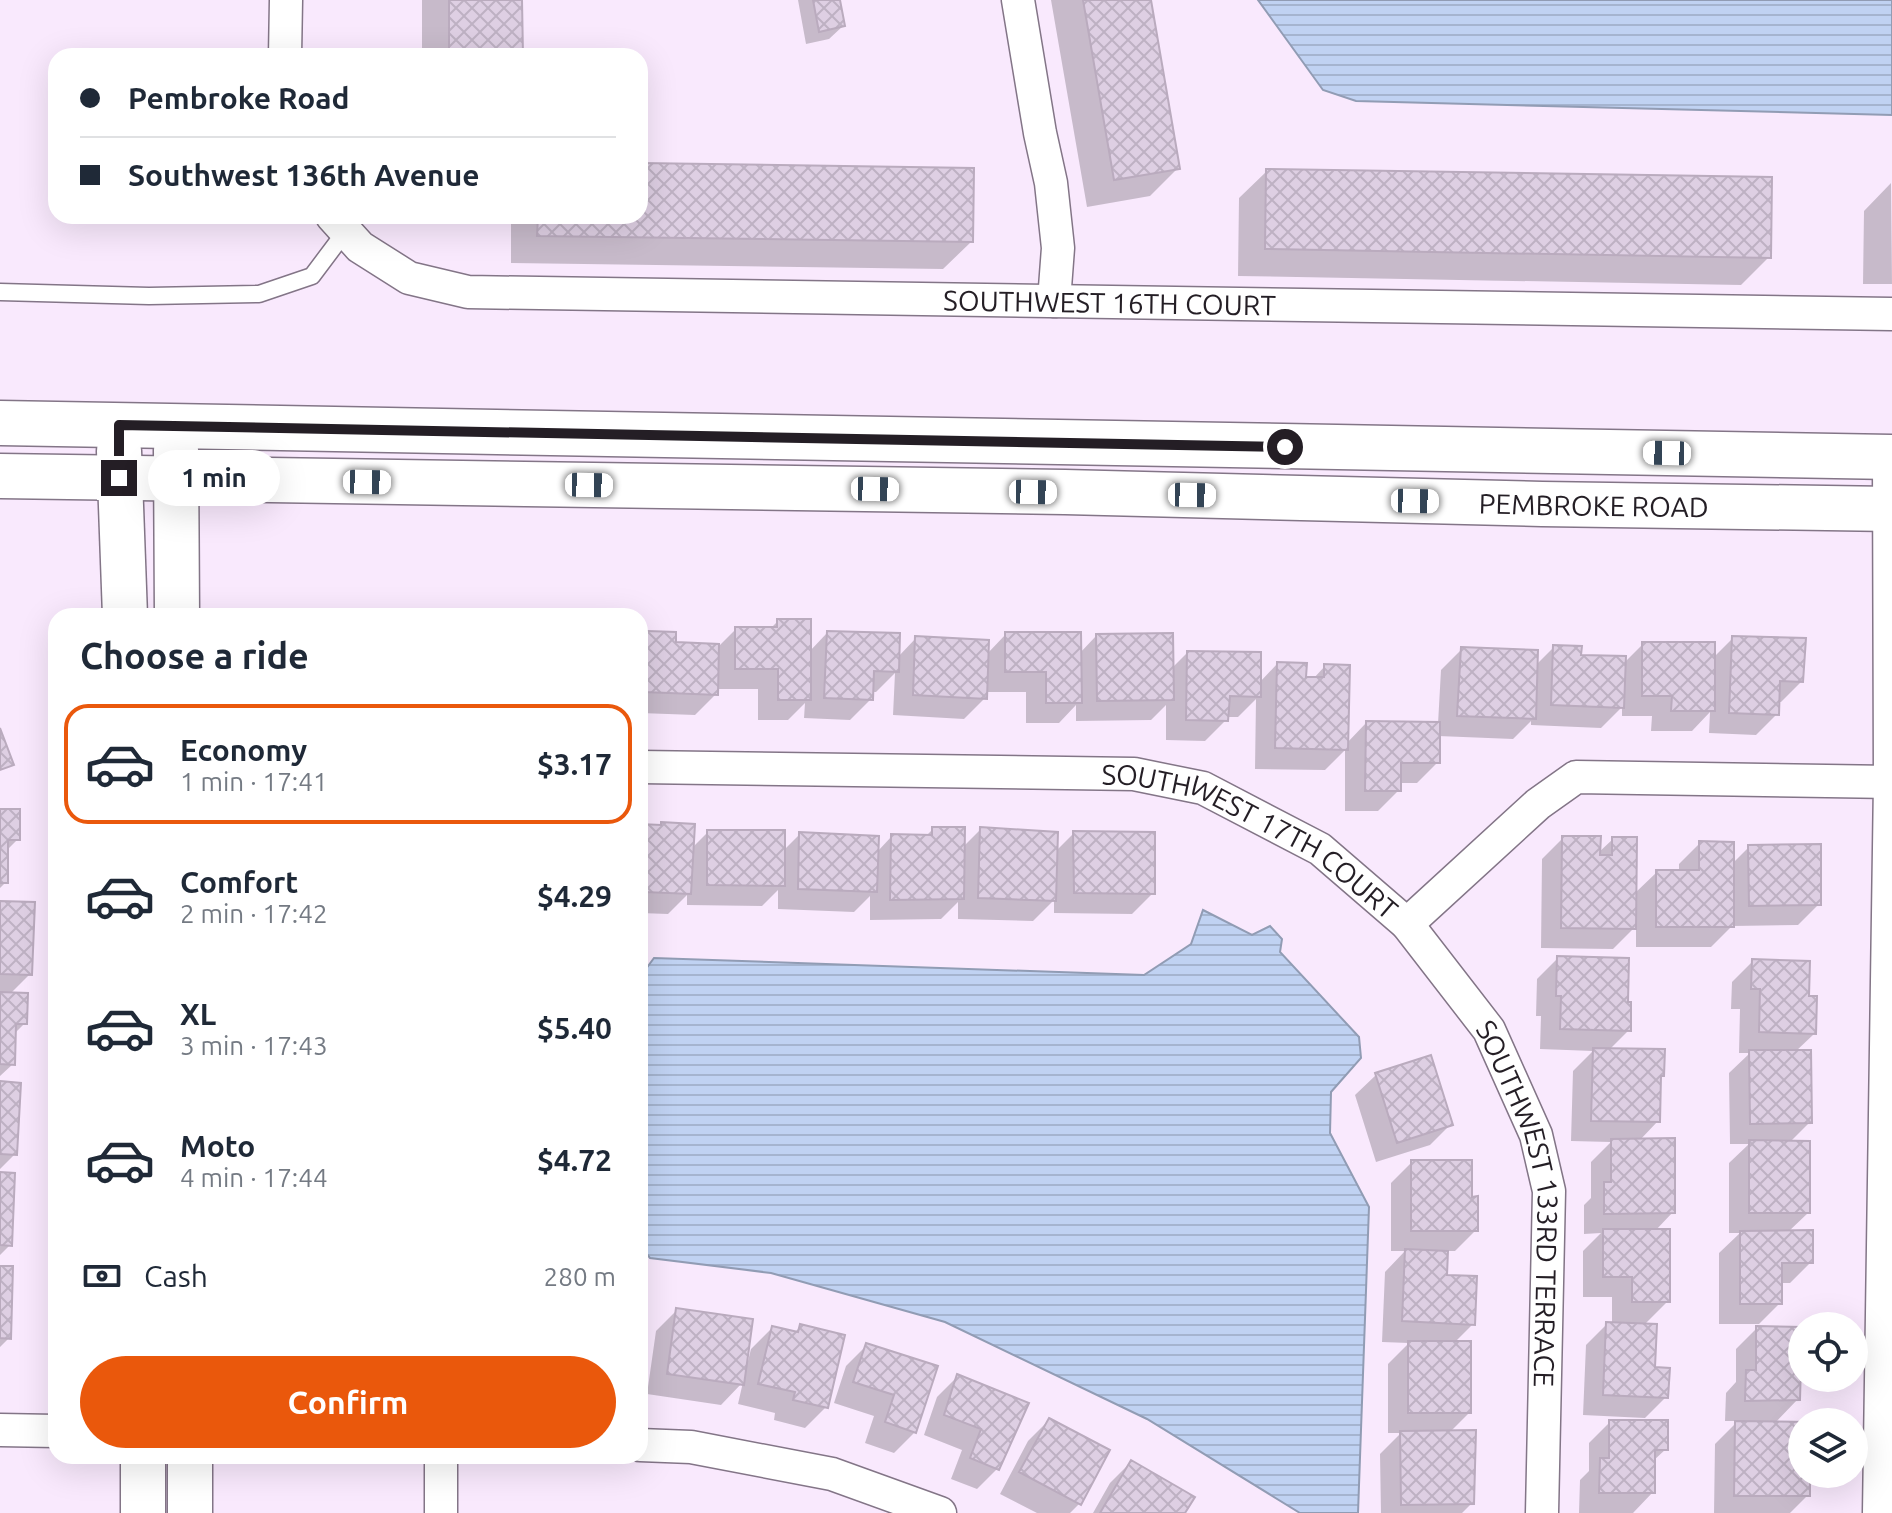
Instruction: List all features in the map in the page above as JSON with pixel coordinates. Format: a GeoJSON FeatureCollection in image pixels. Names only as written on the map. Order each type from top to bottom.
{"type":"FeatureCollection","features":[{"type":"Feature","properties":{"kind":"main road","name":"PEMBROKE ROAD"},"geometry":{"type":"LineString","coordinates":[[0,423],[1891,457]]}},
{"type":"Feature","properties":{"kind":"main road"},"geometry":{"type":"LineString","coordinates":[[119,425],[125,608]]}},
{"type":"Feature","properties":{"kind":"main road"},"geometry":{"type":"LineString","coordinates":[[175,426],[177,608]]}},
{"type":"Feature","properties":{"kind":"main road","name":"PEMBROKE ROAD"},"geometry":{"type":"LineString","coordinates":[[0,476],[1891,509]]}},
{"type":"Feature","properties":{"kind":"main road"},"geometry":{"type":"LineString","coordinates":[[143,1464],[143,1513]]}},
{"type":"Feature","properties":{"kind":"main road"},"geometry":{"type":"LineString","coordinates":[[190,1464],[190,1513]]}},
{"type":"Feature","properties":{"kind":"street"},"geometry":{"type":"LineString","coordinates":[[285,48],[286,0]]}},
{"type":"Feature","properties":{"kind":"street"},"geometry":{"type":"LineString","coordinates":[[1018,0],[1051,183],[1058,248],[1054,301]]}},
{"type":"Feature","properties":{"kind":"street","name":"SOUTHWEST 16TH COURT"},"geometry":{"type":"LineString","coordinates":[[338,224],[360,247],[409,278],[468,292],[1892,314]]}},
{"type":"Feature","properties":{"kind":"street"},"geometry":{"type":"LineString","coordinates":[[1879,1513],[1886,1433],[1891,457]]}},
{"type":"Feature","properties":{"kind":"street","name":"SOUTHWEST 17TH COURT"},"geometry":{"type":"LineString","coordinates":[[648,767],[1134,774],[1203,788],[1320,849],[1407,924],[1538,804],[1576,777],[1891,782]]}},
{"type":"Feature","properties":{"kind":"street","name":"SOUTHWEST 133RD TERRACE"},"geometry":{"type":"LineString","coordinates":[[1407,924],[1489,1030],[1536,1135],[1549,1191],[1542,1513]]}},
{"type":"Feature","properties":{"kind":"street"},"geometry":{"type":"LineString","coordinates":[[0,1430],[48,1431]]}},
{"type":"Feature","properties":{"kind":"street"},"geometry":{"type":"LineString","coordinates":[[648,1445],[691,1447],[832,1474],[940,1513]]}},
{"type":"Feature","properties":{"kind":"street"},"geometry":{"type":"LineString","coordinates":[[441,1464],[441,1513]]}},
{"type":"Feature","properties":{"kind":"lane"},"geometry":{"type":"LineString","coordinates":[[0,292],[149,296],[259,294],[312,276],[338,224]]}},
{"type":"Feature","properties":{"kind":"water"},"geometry":{"type":"Polygon","coordinates":[[[1258,0],[1892,0],[1892,115],[1356,101],[1323,90],[1258,0]]]}},
{"type":"Feature","properties":{"kind":"water"},"geometry":{"type":"Polygon","coordinates":[[[1203,910],[1252,935],[1270,926],[1282,939],[1280,952],[1359,1037],[1361,1058],[1331,1092],[1330,1133],[1369,1207],[1358,1513],[1300,1513],[1147,1419],[945,1322],[771,1273],[648,1256],[648,966],[654,958],[1144,975],[1191,944],[1203,910]]]}},
{"type":"Feature","properties":{"kind":"building"},"geometry":{"type":"Polygon","coordinates":[[[449,0],[522,0],[523,48],[449,48],[449,0]]]}},
{"type":"Feature","properties":{"kind":"building"},"geometry":{"type":"Polygon","coordinates":[[[813,0],[840,0],[845,26],[819,32],[813,0]]]}},
{"type":"Feature","properties":{"kind":"building"},"geometry":{"type":"Polygon","coordinates":[[[1083,0],[1151,0],[1180,169],[1114,180],[1083,0]]]}},
{"type":"Feature","properties":{"kind":"building"},"geometry":{"type":"Polygon","coordinates":[[[648,163],[974,168],[973,242],[537,236],[538,224],[648,224],[648,163]]]}},
{"type":"Feature","properties":{"kind":"building"},"geometry":{"type":"Polygon","coordinates":[[[1266,169],[1772,177],[1771,258],[1265,249],[1266,169]]]}},
{"type":"Feature","properties":{"kind":"building"},"geometry":{"type":"Polygon","coordinates":[[[777,619],[811,619],[811,700],[778,700],[778,669],[735,669],[735,627],[777,627],[777,619]]]}},
{"type":"Feature","properties":{"kind":"building"},"geometry":{"type":"Polygon","coordinates":[[[648,631],[676,632],[676,642],[719,644],[718,695],[648,692],[648,631]]]}},
{"type":"Feature","properties":{"kind":"building"},"geometry":{"type":"Polygon","coordinates":[[[827,631],[900,633],[899,672],[874,671],[873,700],[824,698],[827,631]]]}},
{"type":"Feature","properties":{"kind":"building"},"geometry":{"type":"Polygon","coordinates":[[[1005,632],[1081,632],[1082,703],[1046,703],[1046,672],[1005,672],[1005,632]]]}},
{"type":"Feature","properties":{"kind":"building"},"geometry":{"type":"Polygon","coordinates":[[[1173,633],[1174,700],[1097,701],[1096,634],[1173,633]]]}},
{"type":"Feature","properties":{"kind":"building"},"geometry":{"type":"Polygon","coordinates":[[[915,636],[989,640],[987,699],[913,695],[915,636]]]}},
{"type":"Feature","properties":{"kind":"building"},"geometry":{"type":"Polygon","coordinates":[[[1732,636],[1806,638],[1803,682],[1780,681],[1779,715],[1729,713],[1732,636]]]}},
{"type":"Feature","properties":{"kind":"building"},"geometry":{"type":"Polygon","coordinates":[[[1642,642],[1715,642],[1715,711],[1671,711],[1672,696],[1642,696],[1642,642]]]}},
{"type":"Feature","properties":{"kind":"building"},"geometry":{"type":"Polygon","coordinates":[[[1553,645],[1582,646],[1581,655],[1626,656],[1624,708],[1551,705],[1553,645]]]}},
{"type":"Feature","properties":{"kind":"building"},"geometry":{"type":"Polygon","coordinates":[[[1461,647],[1538,650],[1536,719],[1457,716],[1461,647]]]}},
{"type":"Feature","properties":{"kind":"building"},"geometry":{"type":"Polygon","coordinates":[[[1187,651],[1261,652],[1261,697],[1230,696],[1228,721],[1186,720],[1187,651]]]}},
{"type":"Feature","properties":{"kind":"building"},"geometry":{"type":"Polygon","coordinates":[[[1277,662],[1307,663],[1306,677],[1324,677],[1324,664],[1350,665],[1348,750],[1275,748],[1277,662]]]}},
{"type":"Feature","properties":{"kind":"building"},"geometry":{"type":"Polygon","coordinates":[[[1366,721],[1440,722],[1440,763],[1401,763],[1401,791],[1365,791],[1366,721]]]}},
{"type":"Feature","properties":{"kind":"building"},"geometry":{"type":"Polygon","coordinates":[[[0,728],[14,765],[0,770],[0,728]]]}},
{"type":"Feature","properties":{"kind":"building"},"geometry":{"type":"Polygon","coordinates":[[[0,809],[20,809],[20,840],[8,840],[8,883],[0,883],[0,809]]]}},
{"type":"Feature","properties":{"kind":"building"},"geometry":{"type":"Polygon","coordinates":[[[661,822],[695,824],[691,894],[648,892],[648,824],[661,825],[661,822]]]}},
{"type":"Feature","properties":{"kind":"building"},"geometry":{"type":"Polygon","coordinates":[[[932,827],[965,827],[964,899],[890,900],[891,834],[932,835],[932,827]]]}},
{"type":"Feature","properties":{"kind":"building"},"geometry":{"type":"Polygon","coordinates":[[[980,827],[1058,832],[1056,901],[978,898],[980,827]]]}},
{"type":"Feature","properties":{"kind":"building"},"geometry":{"type":"Polygon","coordinates":[[[707,830],[785,830],[785,886],[707,885],[707,830]]]}},
{"type":"Feature","properties":{"kind":"building"},"geometry":{"type":"Polygon","coordinates":[[[1073,831],[1155,832],[1155,894],[1074,893],[1073,831]]]}},
{"type":"Feature","properties":{"kind":"building"},"geometry":{"type":"Polygon","coordinates":[[[799,832],[879,836],[877,892],[798,889],[799,832]]]}},
{"type":"Feature","properties":{"kind":"building"},"geometry":{"type":"Polygon","coordinates":[[[1562,836],[1601,836],[1600,855],[1612,855],[1612,837],[1637,837],[1636,929],[1561,928],[1562,836]]]}},
{"type":"Feature","properties":{"kind":"building"},"geometry":{"type":"Polygon","coordinates":[[[1699,841],[1734,842],[1734,927],[1656,927],[1656,870],[1699,870],[1699,841]]]}},
{"type":"Feature","properties":{"kind":"building"},"geometry":{"type":"Polygon","coordinates":[[[1821,844],[1821,905],[1749,906],[1748,845],[1821,844]]]}},
{"type":"Feature","properties":{"kind":"building"},"geometry":{"type":"Polygon","coordinates":[[[0,901],[35,902],[32,975],[0,974],[0,901]]]}},
{"type":"Feature","properties":{"kind":"building"},"geometry":{"type":"Polygon","coordinates":[[[1557,956],[1629,958],[1631,1031],[1560,1029],[1561,996],[1556,996],[1557,956]]]}},
{"type":"Feature","properties":{"kind":"building"},"geometry":{"type":"Polygon","coordinates":[[[1752,959],[1810,961],[1809,996],[1817,996],[1816,1034],[1759,1032],[1760,989],[1751,989],[1752,959]]]}},
{"type":"Feature","properties":{"kind":"building"},"geometry":{"type":"Polygon","coordinates":[[[0,992],[28,993],[27,1024],[16,1024],[15,1065],[0,1064],[0,992]]]}},
{"type":"Feature","properties":{"kind":"building"},"geometry":{"type":"Polygon","coordinates":[[[1593,1048],[1665,1049],[1660,1122],[1591,1121],[1593,1048]]]}},
{"type":"Feature","properties":{"kind":"building"},"geometry":{"type":"Polygon","coordinates":[[[1749,1050],[1811,1050],[1812,1123],[1750,1124],[1749,1050]]]}},
{"type":"Feature","properties":{"kind":"building"},"geometry":{"type":"Polygon","coordinates":[[[1431,1055],[1453,1125],[1397,1143],[1375,1073],[1431,1055]]]}},
{"type":"Feature","properties":{"kind":"building"},"geometry":{"type":"Polygon","coordinates":[[[0,1081],[21,1083],[17,1155],[0,1154],[0,1081]]]}},
{"type":"Feature","properties":{"kind":"building"},"geometry":{"type":"Polygon","coordinates":[[[1675,1138],[1675,1213],[1604,1214],[1604,1182],[1611,1182],[1611,1139],[1675,1138]]]}},
{"type":"Feature","properties":{"kind":"building"},"geometry":{"type":"Polygon","coordinates":[[[1749,1140],[1810,1141],[1810,1213],[1749,1213],[1749,1140]]]}},
{"type":"Feature","properties":{"kind":"building"},"geometry":{"type":"Polygon","coordinates":[[[1411,1160],[1472,1160],[1472,1197],[1478,1196],[1478,1231],[1411,1231],[1411,1160]]]}},
{"type":"Feature","properties":{"kind":"building"},"geometry":{"type":"Polygon","coordinates":[[[0,1172],[15,1173],[12,1246],[0,1245],[0,1172]]]}},
{"type":"Feature","properties":{"kind":"building"},"geometry":{"type":"Polygon","coordinates":[[[1603,1229],[1670,1229],[1670,1302],[1632,1302],[1632,1277],[1603,1277],[1603,1229]]]}},
{"type":"Feature","properties":{"kind":"building"},"geometry":{"type":"Polygon","coordinates":[[[1813,1230],[1813,1263],[1782,1263],[1782,1304],[1740,1304],[1740,1231],[1813,1230]]]}},
{"type":"Feature","properties":{"kind":"building"},"geometry":{"type":"Polygon","coordinates":[[[1405,1249],[1448,1251],[1447,1275],[1477,1276],[1475,1325],[1402,1321],[1405,1249]]]}},
{"type":"Feature","properties":{"kind":"building"},"geometry":{"type":"Polygon","coordinates":[[[0,1266],[13,1266],[11,1339],[0,1338],[0,1266]]]}},
{"type":"Feature","properties":{"kind":"building"},"geometry":{"type":"Polygon","coordinates":[[[676,1308],[753,1319],[744,1385],[667,1374],[676,1308]]]}},
{"type":"Feature","properties":{"kind":"building"},"geometry":{"type":"Polygon","coordinates":[[[1606,1322],[1657,1324],[1655,1367],[1670,1368],[1668,1398],[1603,1395],[1606,1322]]]}},
{"type":"Feature","properties":{"kind":"building"},"geometry":{"type":"Polygon","coordinates":[[[800,1324],[845,1335],[828,1408],[793,1400],[795,1392],[758,1384],[772,1326],[798,1332],[800,1324]]]}},
{"type":"Feature","properties":{"kind":"building"},"geometry":{"type":"Polygon","coordinates":[[[1756,1326],[1788,1327],[1788,1392],[1800,1392],[1800,1400],[1745,1401],[1746,1370],[1756,1370],[1756,1326]]]}},
{"type":"Feature","properties":{"kind":"building"},"geometry":{"type":"Polygon","coordinates":[[[1408,1341],[1471,1341],[1471,1413],[1408,1413],[1408,1341]]]}},
{"type":"Feature","properties":{"kind":"building"},"geometry":{"type":"Polygon","coordinates":[[[866,1343],[938,1366],[916,1433],[885,1422],[894,1395],[853,1382],[866,1343]]]}},
{"type":"Feature","properties":{"kind":"building"},"geometry":{"type":"Polygon","coordinates":[[[957,1374],[1029,1403],[999,1470],[970,1458],[981,1429],[944,1415],[957,1374]]]}},
{"type":"Feature","properties":{"kind":"building"},"geometry":{"type":"Polygon","coordinates":[[[1049,1418],[1110,1450],[1081,1505],[1019,1472],[1049,1418]]]}},
{"type":"Feature","properties":{"kind":"building"},"geometry":{"type":"Polygon","coordinates":[[[1609,1420],[1668,1420],[1668,1450],[1655,1450],[1655,1493],[1599,1493],[1600,1458],[1609,1458],[1609,1420]]]}},
{"type":"Feature","properties":{"kind":"building"},"geometry":{"type":"Polygon","coordinates":[[[1735,1421],[1788,1422],[1788,1488],[1810,1488],[1810,1496],[1734,1496],[1735,1421]]]}},
{"type":"Feature","properties":{"kind":"building"},"geometry":{"type":"Polygon","coordinates":[[[1476,1430],[1474,1504],[1401,1505],[1400,1431],[1476,1430]]]}},
{"type":"Feature","properties":{"kind":"building"},"geometry":{"type":"Polygon","coordinates":[[[1131,1460],[1195,1497],[1185,1513],[1100,1513],[1131,1460]]]}},
{"type":"Feature","properties":{"kind":"route"},"geometry":{"type":"LineString","coordinates":[[119,478],[119,425],[1285,447]]}}]}
